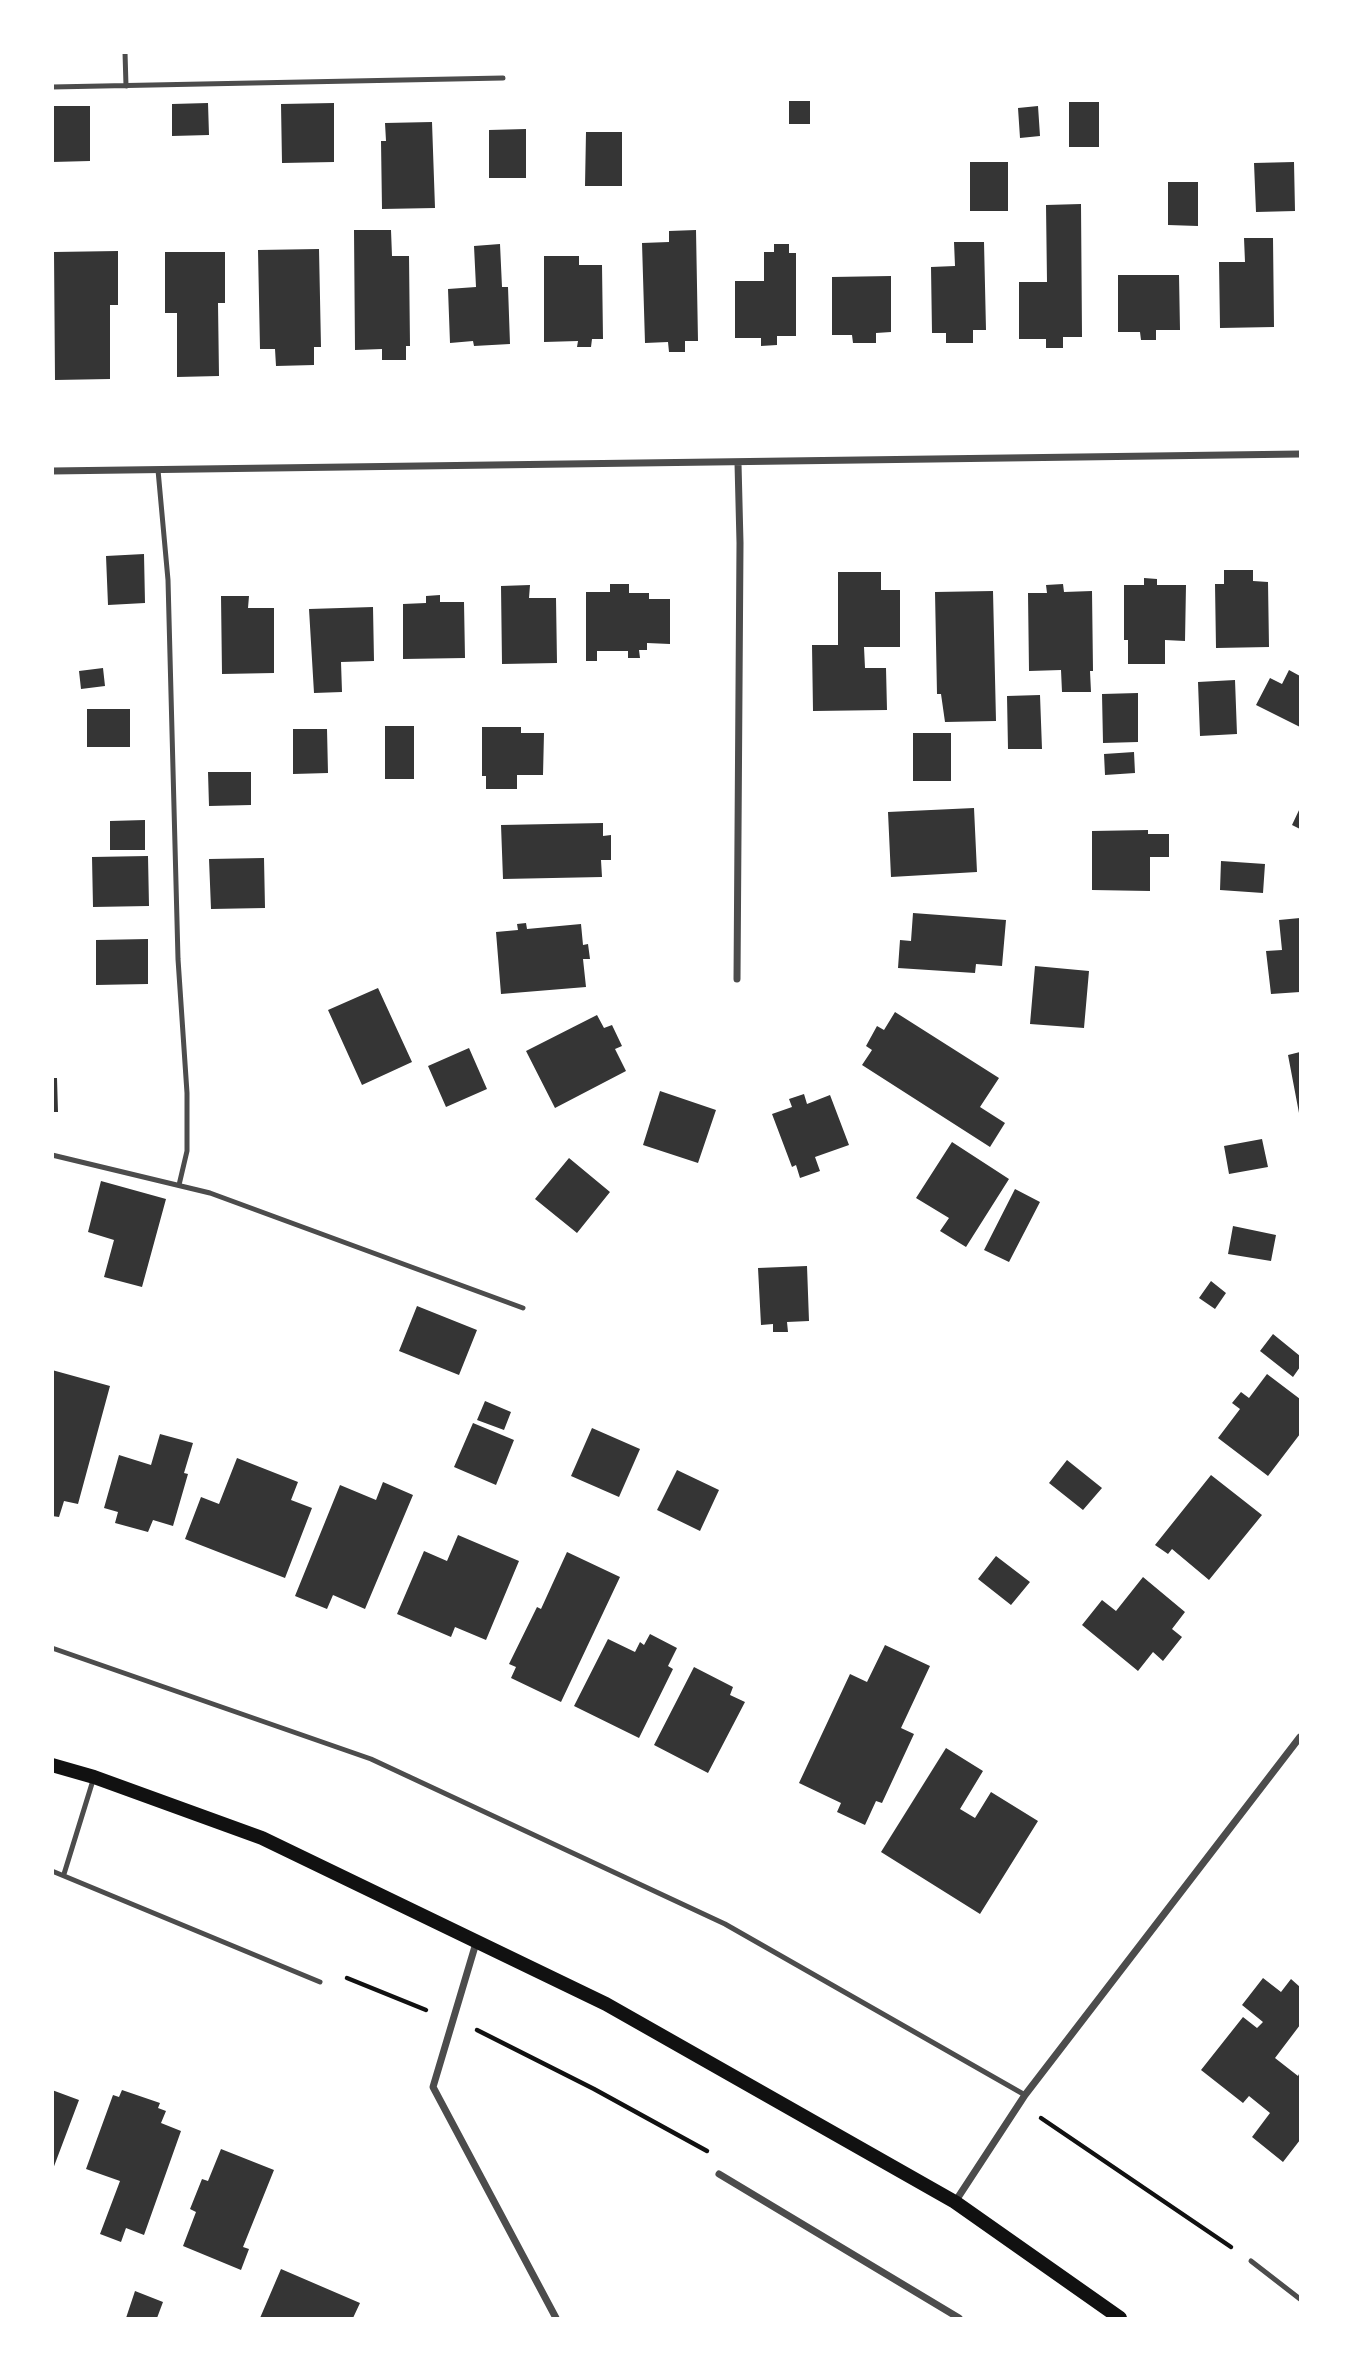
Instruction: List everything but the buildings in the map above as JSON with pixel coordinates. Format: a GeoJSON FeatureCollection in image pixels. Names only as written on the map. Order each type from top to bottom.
{"type":"FeatureCollection","features":[{"type":"Feature","properties":{"kind":"main road"},"geometry":{"type":"LineString","coordinates":[[52,1765],[94,1777],[262,1838],[606,2004],[955,2202],[1120,2319]]}},
{"type":"Feature","properties":{"kind":"street"},"geometry":{"type":"LineString","coordinates":[[52,471],[1300,454]]}},
{"type":"Feature","properties":{"kind":"street"},"geometry":{"type":"LineString","coordinates":[[737,979],[740,556],[738,463]]}},
{"type":"Feature","properties":{"kind":"street"},"geometry":{"type":"LineString","coordinates":[[955,2202],[1025,2095],[1300,1737]]}},
{"type":"Feature","properties":{"kind":"street"},"geometry":{"type":"LineString","coordinates":[[476,1942],[433,2087],[556,2319]]}},
{"type":"Feature","properties":{"kind":"street"},"geometry":{"type":"LineString","coordinates":[[719,2174],[959,2319]]}},
{"type":"Feature","properties":{"kind":"lane"},"geometry":{"type":"LineString","coordinates":[[125,52],[126,86]]}},
{"type":"Feature","properties":{"kind":"lane"},"geometry":{"type":"LineString","coordinates":[[52,87],[503,78]]}},
{"type":"Feature","properties":{"kind":"lane"},"geometry":{"type":"LineString","coordinates":[[159,470],[168,580],[178,959],[187,1093],[187,1151],[179,1185]]}},
{"type":"Feature","properties":{"kind":"lane"},"geometry":{"type":"LineString","coordinates":[[52,1155],[210,1193],[523,1308]]}},
{"type":"Feature","properties":{"kind":"lane"},"geometry":{"type":"LineString","coordinates":[[52,1648],[370,1759],[725,1924],[1025,2095]]}},
{"type":"Feature","properties":{"kind":"lane"},"geometry":{"type":"LineString","coordinates":[[64,1874],[94,1777]]}},
{"type":"Feature","properties":{"kind":"lane"},"geometry":{"type":"LineString","coordinates":[[52,1871],[320,1982]]}},
{"type":"Feature","properties":{"kind":"lane"},"geometry":{"type":"LineString","coordinates":[[1251,2262],[1300,2299]]}},
{"type":"Feature","properties":{"kind":"path"},"geometry":{"type":"LineString","coordinates":[[320,1982],[338,1975],[480,2032],[594,2089],[706,2150],[719,2174]]}},
{"type":"Feature","properties":{"kind":"path"},"geometry":{"type":"LineString","coordinates":[[1019,2104],[1136,2181],[1251,2262]]}}]}
